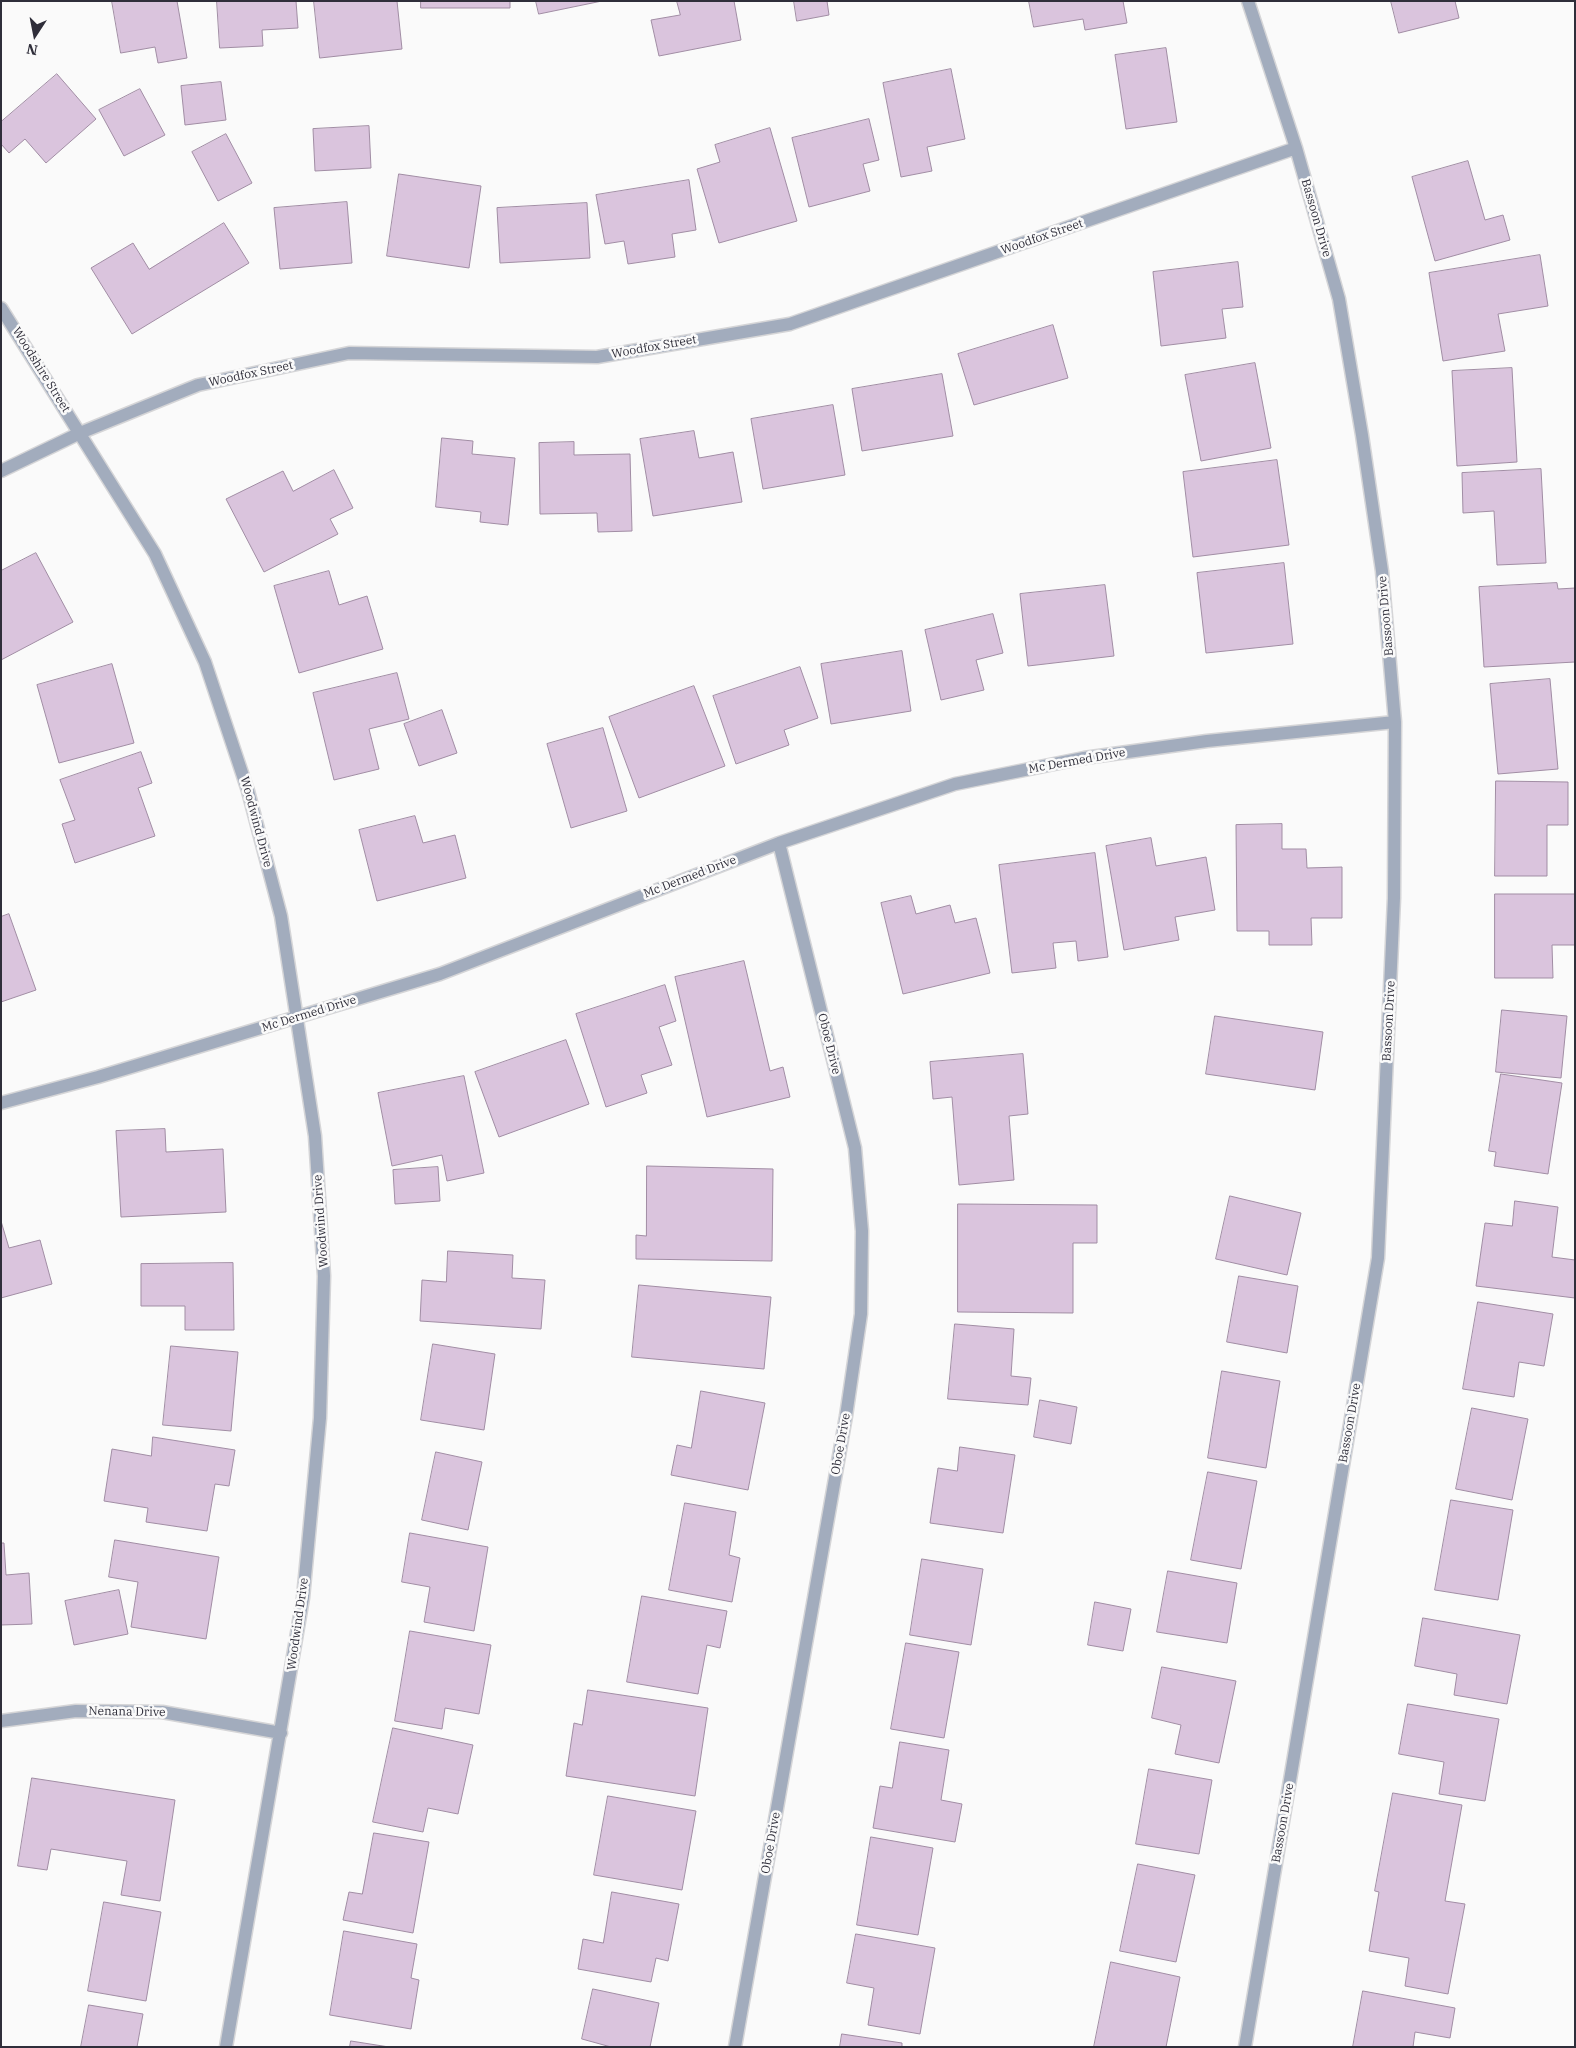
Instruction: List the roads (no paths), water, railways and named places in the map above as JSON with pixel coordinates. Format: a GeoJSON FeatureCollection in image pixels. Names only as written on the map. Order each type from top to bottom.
{"type":"FeatureCollection","features":[{"type":"Feature","properties":{"kind":"street","name":"Bassoon Drive"},"geometry":{"type":"LineString","coordinates":[[1245,2047],[1378,1258],[1394,898],[1396,722],[1382,571],[1339,299],[1296,148],[1248,1]]}},
{"type":"Feature","properties":{"kind":"street","name":"Woodfox Street"},"geometry":{"type":"LineString","coordinates":[[1,471],[80,433],[198,385],[349,353],[597,357],[790,324],[1296,148]]}},
{"type":"Feature","properties":{"kind":"street","name":"Woodshire Street"},"geometry":{"type":"LineString","coordinates":[[1,308],[80,433]]}},
{"type":"Feature","properties":{"kind":"street","name":"Woodwind Drive"},"geometry":{"type":"LineString","coordinates":[[80,433],[155,554],[205,662],[248,791],[281,916],[316,1136],[324,1276],[320,1418],[303,1598],[226,2047]]}},
{"type":"Feature","properties":{"kind":"street","name":"Mc Dermed Drive"},"geometry":{"type":"LineString","coordinates":[[1,1103],[108,1074],[440,974],[779,842],[955,784],[1075,760],[1207,742],[1396,722]]}},
{"type":"Feature","properties":{"kind":"street","name":"Oboe Drive"},"geometry":{"type":"LineString","coordinates":[[735,2047],[844,1426],[861,1314],[862,1230],[855,1148],[779,842]]}},
{"type":"Feature","properties":{"kind":"street","name":"Nenana Drive"},"geometry":{"type":"LineString","coordinates":[[1,1721],[76,1711],[162,1712],[281,1733]]}}]}
